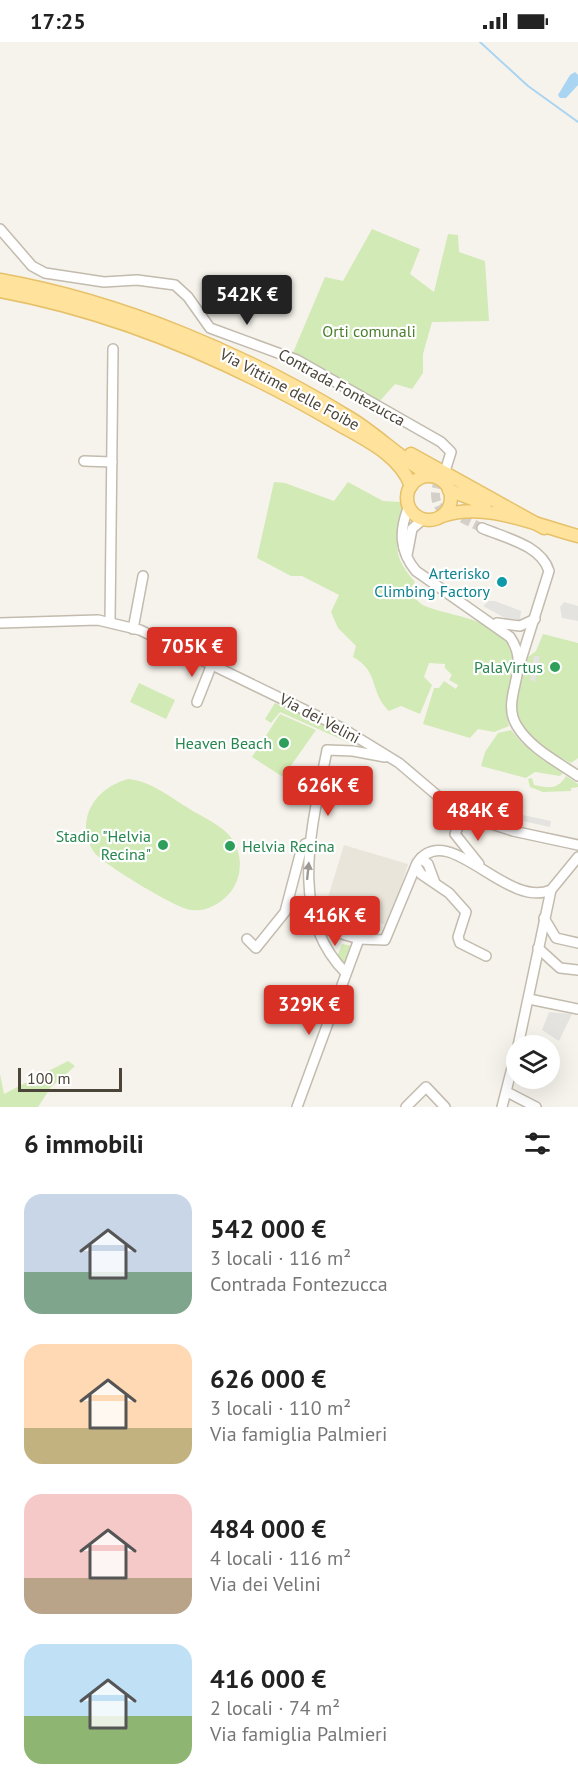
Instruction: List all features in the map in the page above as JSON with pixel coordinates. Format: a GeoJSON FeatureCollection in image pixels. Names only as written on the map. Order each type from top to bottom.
{"type":"FeatureCollection","features":[{"type":"Feature","properties":{"kind":"main road","name":"Via Vittime delle Foibe"},"geometry":{"type":"LineString","coordinates":[[0,280],[64,295],[164,327],[259,369],[352,419],[431,476]]}},
{"type":"Feature","properties":{"kind":"main road","name":"Via Vittime delle Foibe"},"geometry":{"type":"LineString","coordinates":[[0,291],[95,313],[224,362],[291,397],[378,448],[402,466],[411,486]]}},
{"type":"Feature","properties":{"kind":"main road"},"geometry":{"type":"LineString","coordinates":[[352,419],[447,476],[544,528]]}},
{"type":"Feature","properties":{"kind":"main road"},"geometry":{"type":"LineString","coordinates":[[442,516],[450,504],[449,490],[442,480],[431,476],[423,477],[411,486],[407,499],[409,506],[417,516],[423,519],[442,516],[456,511],[477,510],[578,536]]}},
{"type":"Feature","properties":{"kind":"main road"},"geometry":{"type":"LineString","coordinates":[[449,490],[544,528]]}},
{"type":"Feature","properties":{"kind":"street","name":"Contrada Fontezucca"},"geometry":{"type":"LineString","coordinates":[[0,229],[32,266],[45,273],[104,282],[137,280],[175,285],[188,297],[210,328],[297,360],[441,442],[451,452],[446,468]]}},
{"type":"Feature","properties":{"kind":"street"},"geometry":{"type":"LineString","coordinates":[[110,622],[113,349]]}},
{"type":"Feature","properties":{"kind":"street"},"geometry":{"type":"LineString","coordinates":[[84,461],[112,462]]}},
{"type":"Feature","properties":{"kind":"street"},"geometry":{"type":"LineString","coordinates":[[409,506],[401,540],[407,558],[416,571],[492,622],[516,645],[520,662]]}},
{"type":"Feature","properties":{"kind":"street"},"geometry":{"type":"LineString","coordinates":[[407,558],[412,529],[423,519]]}},
{"type":"Feature","properties":{"kind":"street"},"geometry":{"type":"LineString","coordinates":[[482,528],[537,551],[544,558],[549,570],[520,662],[511,706],[515,725],[538,748],[576,773]]}},
{"type":"Feature","properties":{"kind":"street"},"geometry":{"type":"LineString","coordinates":[[133,628],[143,576]]}},
{"type":"Feature","properties":{"kind":"street"},"geometry":{"type":"LineString","coordinates":[[492,622],[511,627],[520,626],[535,619]]}},
{"type":"Feature","properties":{"kind":"street","name":"Via dei Velini"},"geometry":{"type":"LineString","coordinates":[[0,623],[98,620],[133,628],[316,714],[391,758],[464,813],[575,851]]}},
{"type":"Feature","properties":{"kind":"street"},"geometry":{"type":"LineString","coordinates":[[197,702],[212,664]]}},
{"type":"Feature","properties":{"kind":"street"},"geometry":{"type":"LineString","coordinates":[[346,973],[327,947],[308,897],[311,842],[327,750],[353,751],[391,758]]}},
{"type":"Feature","properties":{"kind":"street"},"geometry":{"type":"LineString","coordinates":[[464,813],[455,834],[458,841],[487,872]]}},
{"type":"Feature","properties":{"kind":"street"},"geometry":{"type":"LineString","coordinates":[[247,939],[256,948],[285,912],[301,851],[305,844],[311,842]]}},
{"type":"Feature","properties":{"kind":"street"},"geometry":{"type":"LineString","coordinates":[[319,927],[359,939],[385,940],[402,895],[418,862],[425,853],[445,850],[528,894],[542,894],[551,890]]}},
{"type":"Feature","properties":{"kind":"street"},"geometry":{"type":"LineString","coordinates":[[521,1035],[551,890],[575,851]]}},
{"type":"Feature","properties":{"kind":"street"},"geometry":{"type":"LineString","coordinates":[[418,862],[428,864],[435,883],[466,912],[458,937],[460,943],[486,957]]}},
{"type":"Feature","properties":{"kind":"street"},"geometry":{"type":"LineString","coordinates":[[544,918],[556,939],[578,943]]}},
{"type":"Feature","properties":{"kind":"street"},"geometry":{"type":"LineString","coordinates":[[297,1107],[359,939]]}},
{"type":"Feature","properties":{"kind":"street"},"geometry":{"type":"LineString","coordinates":[[538,948],[560,968],[578,970]]}},
{"type":"Feature","properties":{"kind":"street"},"geometry":{"type":"LineString","coordinates":[[529,999],[578,1009]]}},
{"type":"Feature","properties":{"kind":"street"},"geometry":{"type":"LineString","coordinates":[[406,1107],[426,1087],[445,1107]]}},
{"type":"Feature","properties":{"kind":"street"},"geometry":{"type":"LineString","coordinates":[[502,1107],[508,1089]]}},
{"type":"Feature","properties":{"kind":"street"},"geometry":{"type":"LineString","coordinates":[[507,1092],[536,1107]]}},
{"type":"Feature","properties":{"kind":"shaded area"},"geometry":{"type":"Polygon","coordinates":[[[489,601],[521,611],[520,620],[507,619],[483,606],[489,601]]]}},
{"type":"Feature","properties":{"kind":"shaded area"},"geometry":{"type":"Polygon","coordinates":[[[564,602],[578,606],[578,621],[562,618],[560,607],[564,602]]]}},
{"type":"Feature","properties":{"kind":"shaded area"},"geometry":{"type":"Polygon","coordinates":[[[534,656],[540,656],[535,682],[530,680],[534,656]]]}},
{"type":"Feature","properties":{"kind":"shaded area"},"geometry":{"type":"Polygon","coordinates":[[[479,803],[516,813],[510,817],[478,808],[479,803]]]}},
{"type":"Feature","properties":{"kind":"shaded area"},"geometry":{"type":"Polygon","coordinates":[[[523,815],[551,821],[550,827],[523,821],[523,815]]]}},
{"type":"Feature","properties":{"kind":"shaded area"},"geometry":{"type":"Polygon","coordinates":[[[344,845],[408,864],[389,926],[325,907],[344,845]]]}},
{"type":"Feature","properties":{"kind":"shaded area"},"geometry":{"type":"Polygon","coordinates":[[[549,1012],[572,1014],[560,1039],[560,1035],[550,1035],[542,1030],[549,1012]]]}},
{"type":"Feature","properties":{"kind":"green space","name":"Orti comunali"},"geometry":{"type":"Polygon","coordinates":[[[372,229],[420,249],[410,274],[434,292],[448,234],[458,235],[459,252],[485,261],[489,321],[432,322],[423,354],[423,373],[412,389],[395,384],[378,403],[292,355],[325,277],[343,281],[372,229]]]}},
{"type":"Feature","properties":{"kind":"green space"},"geometry":{"type":"Polygon","coordinates":[[[274,482],[285,483],[334,501],[348,482],[383,501],[401,502],[402,514],[397,549],[405,569],[415,582],[409,590],[423,605],[477,621],[500,634],[507,644],[513,666],[506,706],[509,726],[494,732],[478,729],[470,738],[423,724],[434,688],[439,688],[444,681],[456,689],[458,685],[449,680],[452,675],[445,668],[445,664],[429,663],[424,677],[432,685],[420,714],[401,706],[389,711],[379,697],[367,669],[353,657],[356,646],[338,628],[331,612],[339,595],[302,576],[291,576],[257,558],[274,482]]]}},
{"type":"Feature","properties":{"kind":"green space"},"geometry":{"type":"Polygon","coordinates":[[[543,634],[578,643],[578,758],[571,763],[541,746],[532,738],[524,730],[516,710],[516,699],[528,657],[536,651],[543,634]]]}},
{"type":"Feature","properties":{"kind":"green space"},"geometry":{"type":"Polygon","coordinates":[[[139,683],[175,700],[166,719],[130,702],[139,683]]]}},
{"type":"Feature","properties":{"kind":"green space"},"geometry":{"type":"Polygon","coordinates":[[[275,703],[311,718],[310,721],[316,721],[354,745],[280,712],[271,723],[265,719],[275,703]]]}},
{"type":"Feature","properties":{"kind":"green space","name":"Heaven Beach"},"geometry":{"type":"Polygon","coordinates":[[[280,714],[316,730],[283,777],[252,757],[280,714]]]}},
{"type":"Feature","properties":{"kind":"green space"},"geometry":{"type":"Polygon","coordinates":[[[511,730],[522,743],[563,773],[560,776],[535,772],[526,778],[481,766],[485,752],[498,733],[511,730]]]}},
{"type":"Feature","properties":{"kind":"green space"},"geometry":{"type":"Polygon","coordinates":[[[566,776],[578,784],[578,787],[571,788],[571,791],[543,792],[530,787],[528,779],[532,778],[534,785],[552,787],[560,784],[566,776]]]}},
{"type":"Feature","properties":{"kind":"green space"},"geometry":{"type":"Polygon","coordinates":[[[128,779],[158,789],[218,825],[233,840],[239,856],[239,872],[233,888],[220,902],[201,910],[183,908],[124,875],[94,852],[88,840],[86,828],[91,807],[106,790],[128,779]]]}},
{"type":"Feature","properties":{"kind":"green space"},"geometry":{"type":"Polygon","coordinates":[[[342,944],[353,946],[346,969],[337,957],[342,944]]]}},
{"type":"Feature","properties":{"kind":"green space"},"geometry":{"type":"Polygon","coordinates":[[[68,1061],[75,1066],[51,1087],[38,1107],[0,1107],[0,1074],[4,1094],[68,1061]]]}},
{"type":"Feature","properties":{"kind":"water"},"geometry":{"type":"Polygon","coordinates":[[[575,72],[578,75],[578,85],[566,98],[560,98],[558,95],[570,75],[575,72]]]}},
{"type":"Feature","properties":{"kind":"waterway"},"geometry":{"type":"LineString","coordinates":[[480,42],[528,86],[578,122]]}},
{"type":"Feature","properties":{"kind":"tunnel"},"geometry":{"type":"LineString","coordinates":[[446,468],[436,492],[439,507],[482,528]]}},
{"type":"Feature","properties":{"kind":"place","name":"Arterisko Climbing Factory"},"geometry":{"type":"Point","coordinates":[502,582]}},
{"type":"Feature","properties":{"kind":"place","name":"PalaVirtus"},"geometry":{"type":"Point","coordinates":[555,667]}},
{"type":"Feature","properties":{"kind":"place","name":"Heaven Beach"},"geometry":{"type":"Point","coordinates":[284,743]}},
{"type":"Feature","properties":{"kind":"place","name":"Stadio \"Helvia Recina\""},"geometry":{"type":"Point","coordinates":[163,845]}},
{"type":"Feature","properties":{"kind":"place","name":"Helvia Recina"},"geometry":{"type":"Point","coordinates":[230,846]}}]}
